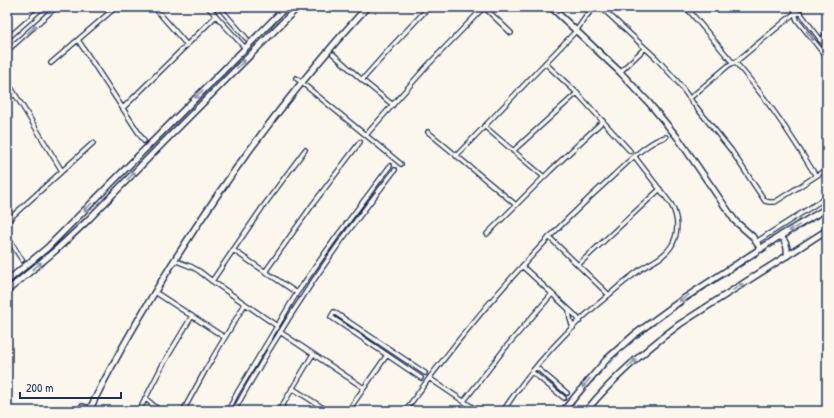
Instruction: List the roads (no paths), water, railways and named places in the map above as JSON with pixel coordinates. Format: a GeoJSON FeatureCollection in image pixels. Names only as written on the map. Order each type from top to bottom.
{"type":"FeatureCollection","features":[{"type":"Feature","properties":{"kind":"street"},"geometry":{"type":"LineString","coordinates":[[7,39],[43,7]]}},
{"type":"Feature","properties":{"kind":"street"},"geometry":{"type":"LineString","coordinates":[[7,51],[56,7]]}},
{"type":"Feature","properties":{"kind":"street"},"geometry":{"type":"LineString","coordinates":[[51,63],[116,7]]}},
{"type":"Feature","properties":{"kind":"street"},"geometry":{"type":"LineString","coordinates":[[154,7],[187,45]]}},
{"type":"Feature","properties":{"kind":"street"},"geometry":{"type":"LineString","coordinates":[[208,7],[245,48]]}},
{"type":"Feature","properties":{"kind":"street"},"geometry":{"type":"LineString","coordinates":[[7,281],[39,255],[108,188],[286,7]]}},
{"type":"Feature","properties":{"kind":"street"},"geometry":{"type":"LineString","coordinates":[[7,291],[70,237],[298,7]]}},
{"type":"Feature","properties":{"kind":"street"},"geometry":{"type":"LineString","coordinates":[[81,409],[90,410],[111,366],[130,332],[174,260],[247,153],[329,50],[367,7]]}},
{"type":"Feature","properties":{"kind":"street"},"geometry":{"type":"LineString","coordinates":[[362,80],[429,7]]}},
{"type":"Feature","properties":{"kind":"street"},"geometry":{"type":"LineString","coordinates":[[366,135],[448,44],[484,7],[512,33]]}},
{"type":"Feature","properties":{"kind":"street"},"geometry":{"type":"LineString","coordinates":[[551,7],[620,72],[660,116],[678,138],[736,223],[750,234],[761,249]]}},
{"type":"Feature","properties":{"kind":"street"},"geometry":{"type":"LineString","coordinates":[[456,156],[576,31],[594,7]]}},
{"type":"Feature","properties":{"kind":"street"},"geometry":{"type":"LineString","coordinates":[[686,7],[758,89],[798,146],[816,176]]}},
{"type":"Feature","properties":{"kind":"street"},"geometry":{"type":"LineString","coordinates":[[794,7],[797,20],[827,58]]}},
{"type":"Feature","properties":{"kind":"street"},"geometry":{"type":"LineString","coordinates":[[222,8],[246,39]]}},
{"type":"Feature","properties":{"kind":"street"},"geometry":{"type":"LineString","coordinates":[[603,9],[671,74],[731,150],[765,201],[776,202],[827,169]]}},
{"type":"Feature","properties":{"kind":"street"},"geometry":{"type":"LineString","coordinates":[[690,98],[796,12]]}},
{"type":"Feature","properties":{"kind":"street"},"geometry":{"type":"LineString","coordinates":[[796,12],[801,14],[827,48]]}},
{"type":"Feature","properties":{"kind":"street"},"geometry":{"type":"LineString","coordinates":[[123,108],[216,16]]}},
{"type":"Feature","properties":{"kind":"street"},"geometry":{"type":"LineString","coordinates":[[820,40],[827,34]]}},
{"type":"Feature","properties":{"kind":"street"},"geometry":{"type":"LineString","coordinates":[[78,40],[144,141]]}},
{"type":"Feature","properties":{"kind":"street"},"geometry":{"type":"LineString","coordinates":[[620,72],[645,48]]}},
{"type":"Feature","properties":{"kind":"street"},"geometry":{"type":"LineString","coordinates":[[333,54],[362,80],[393,104]]}},
{"type":"Feature","properties":{"kind":"street"},"geometry":{"type":"LineString","coordinates":[[545,63],[577,93],[630,151]]}},
{"type":"Feature","properties":{"kind":"street"},"geometry":{"type":"LineString","coordinates":[[217,76],[221,78],[223,82]]}},
{"type":"Feature","properties":{"kind":"street"},"geometry":{"type":"LineString","coordinates":[[296,78],[401,164]]}},
{"type":"Feature","properties":{"kind":"street"},"geometry":{"type":"LineString","coordinates":[[7,80],[62,171]]}},
{"type":"Feature","properties":{"kind":"street"},"geometry":{"type":"LineString","coordinates":[[513,151],[577,93]]}},
{"type":"Feature","properties":{"kind":"street"},"geometry":{"type":"LineString","coordinates":[[7,99],[15,94]]}},
{"type":"Feature","properties":{"kind":"street"},"geometry":{"type":"LineString","coordinates":[[487,234],[603,121]]}},
{"type":"Feature","properties":{"kind":"street"},"geometry":{"type":"LineString","coordinates":[[484,126],[544,177]]}},
{"type":"Feature","properties":{"kind":"street"},"geometry":{"type":"LineString","coordinates":[[428,132],[516,205]]}},
{"type":"Feature","properties":{"kind":"street"},"geometry":{"type":"LineString","coordinates":[[406,411],[429,378],[477,316],[549,237],[585,202],[651,143],[666,137]]}},
{"type":"Feature","properties":{"kind":"street"},"geometry":{"type":"LineString","coordinates":[[265,272],[313,204],[360,142]]}},
{"type":"Feature","properties":{"kind":"street"},"geometry":{"type":"LineString","coordinates":[[7,221],[93,143]]}},
{"type":"Feature","properties":{"kind":"street"},"geometry":{"type":"LineString","coordinates":[[212,281],[277,187],[305,150]]}},
{"type":"Feature","properties":{"kind":"street"},"geometry":{"type":"LineString","coordinates":[[503,411],[520,386],[536,367],[580,321],[609,295],[643,268],[663,255],[674,241],[677,228],[676,216],[671,204],[635,157]]}},
{"type":"Feature","properties":{"kind":"street"},"geometry":{"type":"LineString","coordinates":[[228,411],[297,293],[337,236],[390,166]]}},
{"type":"Feature","properties":{"kind":"street"},"geometry":{"type":"LineString","coordinates":[[234,411],[257,370],[305,293],[333,252],[395,170]]}},
{"type":"Feature","properties":{"kind":"street"},"geometry":{"type":"LineString","coordinates":[[378,181],[383,185]]}},
{"type":"Feature","properties":{"kind":"street"},"geometry":{"type":"LineString","coordinates":[[578,265],[660,189]]}},
{"type":"Feature","properties":{"kind":"street"},"geometry":{"type":"LineString","coordinates":[[756,242],[827,197]]}},
{"type":"Feature","properties":{"kind":"street"},"geometry":{"type":"LineString","coordinates":[[563,411],[607,359],[634,335],[683,299],[780,236],[827,208]]}},
{"type":"Feature","properties":{"kind":"street"},"geometry":{"type":"LineString","coordinates":[[71,224],[72,228],[77,230]]}},
{"type":"Feature","properties":{"kind":"street"},"geometry":{"type":"LineString","coordinates":[[65,229],[69,231],[70,237]]}},
{"type":"Feature","properties":{"kind":"street"},"geometry":{"type":"LineString","coordinates":[[586,411],[614,379],[657,341],[680,324],[827,230]]}},
{"type":"Feature","properties":{"kind":"street"},"geometry":{"type":"LineString","coordinates":[[7,236],[22,260]]}},
{"type":"Feature","properties":{"kind":"street"},"geometry":{"type":"LineString","coordinates":[[780,236],[785,241],[787,246],[787,256]]}},
{"type":"Feature","properties":{"kind":"street"},"geometry":{"type":"LineString","coordinates":[[549,237],[609,295]]}},
{"type":"Feature","properties":{"kind":"street"},"geometry":{"type":"LineString","coordinates":[[233,250],[297,293]]}},
{"type":"Feature","properties":{"kind":"street"},"geometry":{"type":"LineString","coordinates":[[174,260],[195,268],[277,326]]}},
{"type":"Feature","properties":{"kind":"street"},"geometry":{"type":"LineString","coordinates":[[522,266],[580,321]]}},
{"type":"Feature","properties":{"kind":"street"},"geometry":{"type":"LineString","coordinates":[[158,294],[224,337]]}},
{"type":"Feature","properties":{"kind":"street"},"geometry":{"type":"LineString","coordinates":[[464,402],[506,347],[552,294]]}},
{"type":"Feature","properties":{"kind":"street"},"geometry":{"type":"LineString","coordinates":[[183,411],[224,337],[245,304]]}},
{"type":"Feature","properties":{"kind":"street"},"geometry":{"type":"LineString","coordinates":[[568,310],[573,328]]}},
{"type":"Feature","properties":{"kind":"street"},"geometry":{"type":"LineString","coordinates":[[421,378],[331,317],[334,312],[425,372]]}},
{"type":"Feature","properties":{"kind":"street"},"geometry":{"type":"LineString","coordinates":[[139,411],[171,350],[192,316]]}},
{"type":"Feature","properties":{"kind":"street"},"geometry":{"type":"LineString","coordinates":[[280,332],[364,388]]}},
{"type":"Feature","properties":{"kind":"street"},"geometry":{"type":"LineString","coordinates":[[279,411],[313,354]]}},
{"type":"Feature","properties":{"kind":"street"},"geometry":{"type":"LineString","coordinates":[[348,411],[387,355]]}},
{"type":"Feature","properties":{"kind":"street"},"geometry":{"type":"LineString","coordinates":[[404,367],[408,361]]}},
{"type":"Feature","properties":{"kind":"street"},"geometry":{"type":"LineString","coordinates":[[536,367],[567,393]]}},
{"type":"Feature","properties":{"kind":"street"},"geometry":{"type":"LineString","coordinates":[[532,372],[564,398]]}},
{"type":"Feature","properties":{"kind":"street"},"geometry":{"type":"LineString","coordinates":[[429,378],[478,411]]}},
{"type":"Feature","properties":{"kind":"street"},"geometry":{"type":"LineString","coordinates":[[292,388],[328,411]]}},
{"type":"Feature","properties":{"kind":"street"},"geometry":{"type":"LineString","coordinates":[[145,398],[160,411]]}},
{"type":"Feature","properties":{"kind":"railway"},"geometry":{"type":"LineString","coordinates":[[568,411],[612,361],[652,326],[703,291],[827,212]]}}]}
